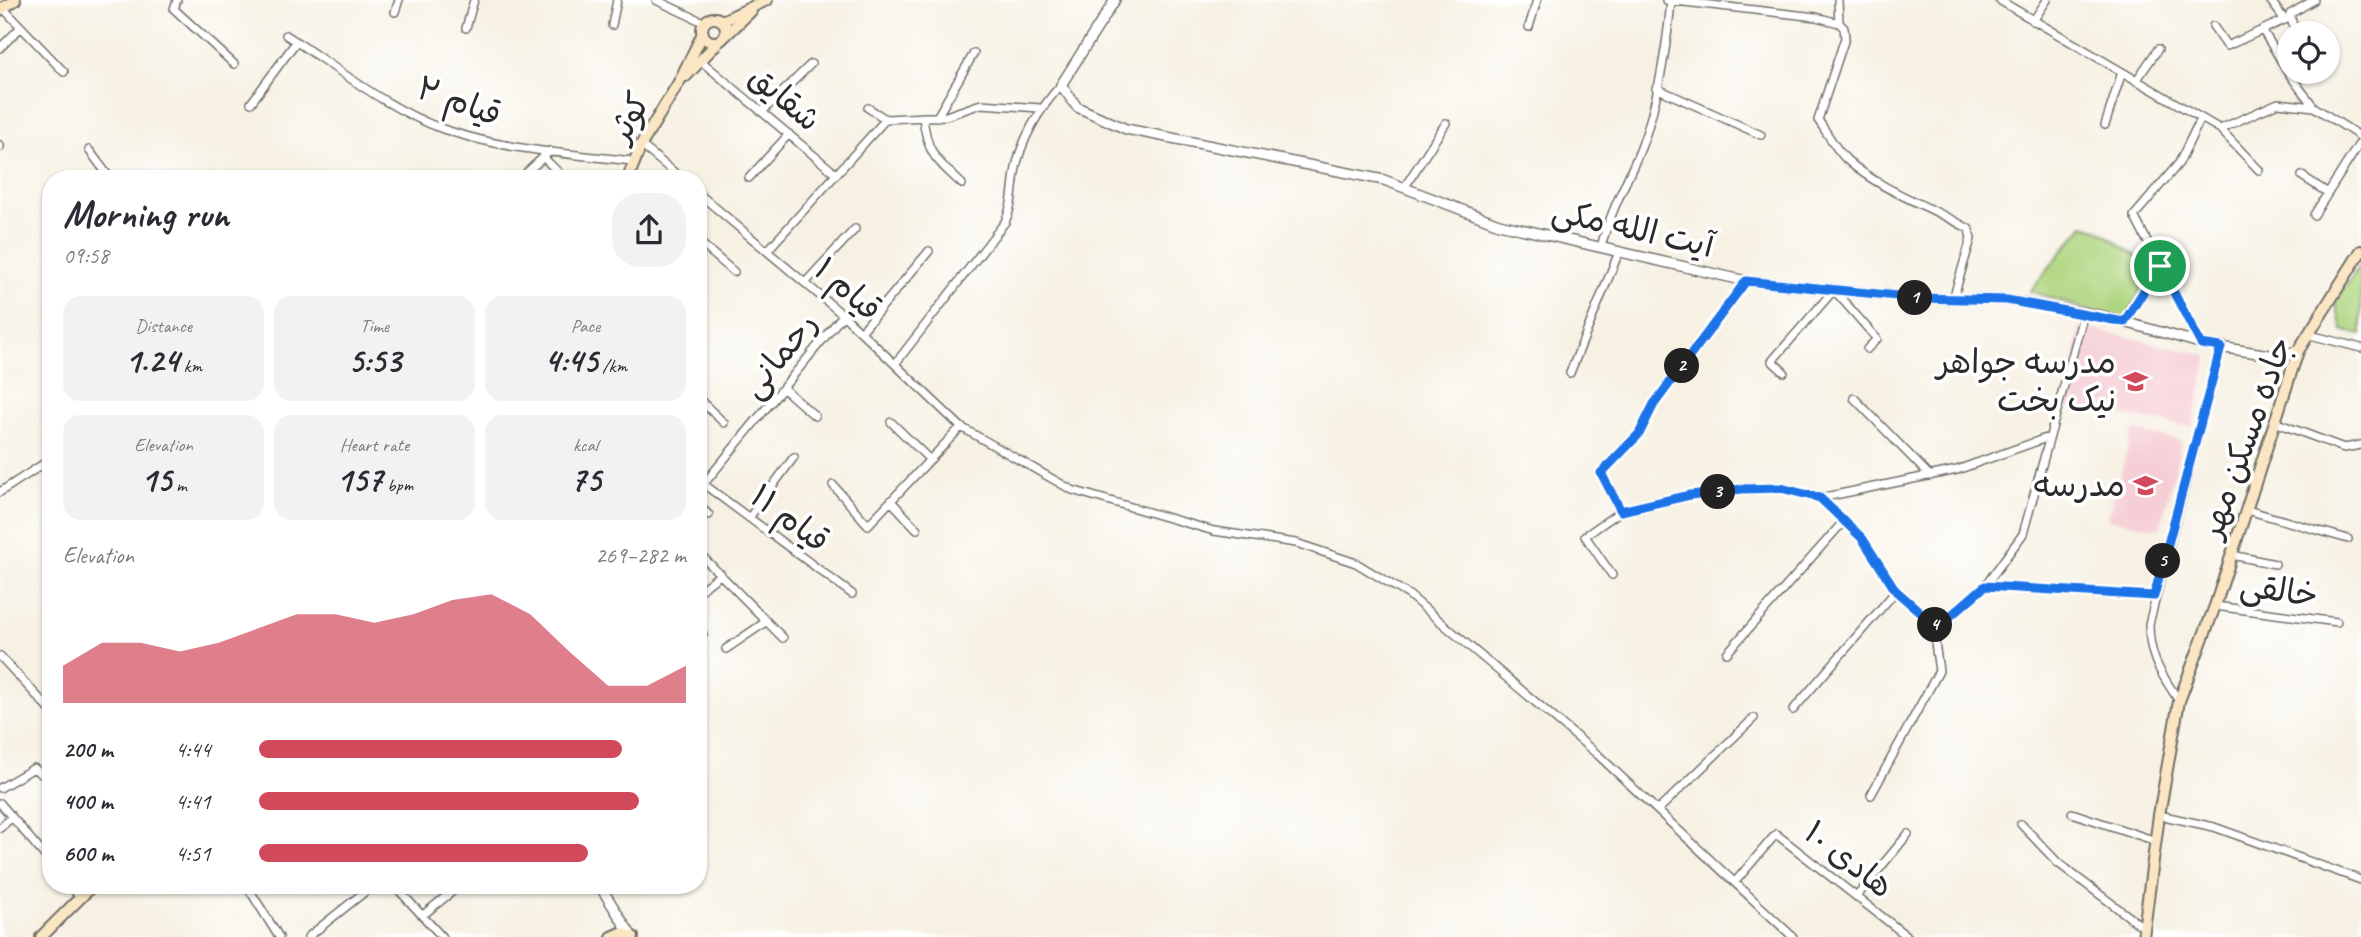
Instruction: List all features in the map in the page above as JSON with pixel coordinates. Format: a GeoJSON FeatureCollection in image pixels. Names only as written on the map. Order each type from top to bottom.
{"type":"FeatureCollection","features":[{"type":"Feature","properties":{"kind":"main road"},"geometry":{"type":"LineString","coordinates":[[1,9],[15,0]]}},
{"type":"Feature","properties":{"kind":"main road"},"geometry":{"type":"LineString","coordinates":[[679,82],[710,19],[722,21],[762,2]]}},
{"type":"Feature","properties":{"kind":"main road"},"geometry":{"type":"LineString","coordinates":[[679,82],[762,2]]}},
{"type":"Feature","properties":{"kind":"main road"},"geometry":{"type":"LineString","coordinates":[[721,39],[726,28],[722,21]]}},
{"type":"Feature","properties":{"kind":"main road"},"geometry":{"type":"LineString","coordinates":[[704,28],[705,39],[721,39]]}},
{"type":"Feature","properties":{"kind":"main road","name":"کوثر"},"geometry":{"type":"LineString","coordinates":[[631,170],[641,145],[679,82]]}},
{"type":"Feature","properties":{"kind":"main road","name":"جاده مسکن مهر"},"geometry":{"type":"LineString","coordinates":[[2142,934],[2179,701],[2215,606],[2277,423],[2298,351],[2361,251]]}},
{"type":"Feature","properties":{"kind":"main road"},"geometry":{"type":"LineString","coordinates":[[41,937],[85,894]]}},
{"type":"Feature","properties":{"kind":"main road"},"geometry":{"type":"LineString","coordinates":[[612,937],[621,933],[632,936]]}},
{"type":"Feature","properties":{"kind":"street"},"geometry":{"type":"LineString","coordinates":[[177,0],[174,9],[234,64]]}},
{"type":"Feature","properties":{"kind":"street"},"geometry":{"type":"LineString","coordinates":[[395,12],[399,0]]}},
{"type":"Feature","properties":{"kind":"street"},"geometry":{"type":"LineString","coordinates":[[466,28],[474,0]]}},
{"type":"Feature","properties":{"kind":"street"},"geometry":{"type":"LineString","coordinates":[[612,25],[617,0]]}},
{"type":"Feature","properties":{"kind":"street"},"geometry":{"type":"LineString","coordinates":[[656,0],[704,28]]}},
{"type":"Feature","properties":{"kind":"street"},"geometry":{"type":"LineString","coordinates":[[895,364],[1005,222],[1013,205],[1015,171],[1040,108],[1062,85],[1115,0]]}},
{"type":"Feature","properties":{"kind":"street"},"geometry":{"type":"LineString","coordinates":[[1529,27],[1537,0]]}},
{"type":"Feature","properties":{"kind":"street"},"geometry":{"type":"LineString","coordinates":[[1838,0],[1839,23]]}},
{"type":"Feature","properties":{"kind":"street"},"geometry":{"type":"LineString","coordinates":[[1999,0],[2220,129],[2259,170]]}},
{"type":"Feature","properties":{"kind":"street"},"geometry":{"type":"LineString","coordinates":[[2033,21],[2047,0]]}},
{"type":"Feature","properties":{"kind":"street"},"geometry":{"type":"LineString","coordinates":[[2270,0],[2289,21]]}},
{"type":"Feature","properties":{"kind":"street"},"geometry":{"type":"LineString","coordinates":[[2213,26],[2227,46],[2288,18],[2290,14],[2314,0]]}},
{"type":"Feature","properties":{"kind":"street"},"geometry":{"type":"LineString","coordinates":[[1601,247],[1609,218],[1641,147],[1656,88],[1668,1],[1816,17],[1839,23],[1844,28],[1845,38],[1818,120],[1846,159],[1897,193],[1933,207],[1969,229],[1971,239],[1953,299]]}},
{"type":"Feature","properties":{"kind":"street"},"geometry":{"type":"LineString","coordinates":[[1,9],[64,72]]}},
{"type":"Feature","properties":{"kind":"street"},"geometry":{"type":"LineString","coordinates":[[1,45],[21,27]]}},
{"type":"Feature","properties":{"kind":"street"},"geometry":{"type":"LineString","coordinates":[[2263,31],[2277,54]]}},
{"type":"Feature","properties":{"kind":"street","name":"قیام ۲"},"geometry":{"type":"LineString","coordinates":[[286,36],[386,99],[442,129],[546,153],[634,161]]}},
{"type":"Feature","properties":{"kind":"street"},"geometry":{"type":"LineString","coordinates":[[251,103],[296,42]]}},
{"type":"Feature","properties":{"kind":"street"},"geometry":{"type":"LineString","coordinates":[[2136,81],[2158,49]]}},
{"type":"Feature","properties":{"kind":"street"},"geometry":{"type":"LineString","coordinates":[[937,117],[974,53]]}},
{"type":"Feature","properties":{"kind":"street","name":"شقایق"},"geometry":{"type":"LineString","coordinates":[[701,61],[836,174]]}},
{"type":"Feature","properties":{"kind":"street"},"geometry":{"type":"LineString","coordinates":[[763,111],[811,64]]}},
{"type":"Feature","properties":{"kind":"street"},"geometry":{"type":"LineString","coordinates":[[2105,125],[2122,72]]}},
{"type":"Feature","properties":{"kind":"street"},"geometry":{"type":"LineString","coordinates":[[2297,84],[2314,107],[2361,139],[2314,215]]}},
{"type":"Feature","properties":{"kind":"street","name":"آیت الله مکی"},"geometry":{"type":"LineString","coordinates":[[1062,85],[1077,107],[1125,129],[1371,177],[1499,224],[1746,281],[1953,299],[2007,300],[2124,322],[2201,344],[2276,356],[2298,351]]}},
{"type":"Feature","properties":{"kind":"street"},"geometry":{"type":"LineString","coordinates":[[1656,88],[1761,135]]}},
{"type":"Feature","properties":{"kind":"street"},"geometry":{"type":"LineString","coordinates":[[2220,129],[2278,103],[2314,107]]}},
{"type":"Feature","properties":{"kind":"street"},"geometry":{"type":"LineString","coordinates":[[868,108],[887,120],[937,117],[981,104],[1040,108]]}},
{"type":"Feature","properties":{"kind":"street"},"geometry":{"type":"LineString","coordinates":[[923,117],[926,142],[932,156],[962,184]]}},
{"type":"Feature","properties":{"kind":"street"},"geometry":{"type":"LineString","coordinates":[[2201,118],[2179,163],[2134,216],[2201,344]]}},
{"type":"Feature","properties":{"kind":"street"},"geometry":{"type":"LineString","coordinates":[[766,251],[887,120]]}},
{"type":"Feature","properties":{"kind":"street"},"geometry":{"type":"LineString","coordinates":[[1405,188],[1446,123]]}},
{"type":"Feature","properties":{"kind":"street"},"geometry":{"type":"LineString","coordinates":[[749,178],[789,134]]}},
{"type":"Feature","properties":{"kind":"street"},"geometry":{"type":"LineString","coordinates":[[641,145],[671,170]]}},
{"type":"Feature","properties":{"kind":"street"},"geometry":{"type":"LineString","coordinates":[[89,150],[104,170]]}},
{"type":"Feature","properties":{"kind":"street"},"geometry":{"type":"LineString","coordinates":[[529,170],[546,153],[558,170]]}},
{"type":"Feature","properties":{"kind":"street"},"geometry":{"type":"LineString","coordinates":[[2302,176],[2328,193]]}},
{"type":"Feature","properties":{"kind":"street","name":"قیام ۱"},"geometry":{"type":"LineString","coordinates":[[707,201],[861,332],[961,427],[1073,490],[1180,523],[1296,543],[1356,562],[1409,595],[1598,755],[1793,937]]}},
{"type":"Feature","properties":{"kind":"street"},"geometry":{"type":"LineString","coordinates":[[805,283],[855,229]]}},
{"type":"Feature","properties":{"kind":"street"},"geometry":{"type":"LineString","coordinates":[[707,249],[734,272]]}},
{"type":"Feature","properties":{"kind":"street"},"geometry":{"type":"LineString","coordinates":[[861,332],[929,251]]}},
{"type":"Feature","properties":{"kind":"street"},"geometry":{"type":"LineString","coordinates":[[1570,373],[1619,252]]}},
{"type":"Feature","properties":{"kind":"street"},"geometry":{"type":"LineString","coordinates":[[2124,322],[2160,266]]}},
{"type":"Feature","properties":{"kind":"street"},"geometry":{"type":"LineString","coordinates":[[1621,511],[1601,473],[1639,434],[1654,404],[1746,281]]}},
{"type":"Feature","properties":{"kind":"street"},"geometry":{"type":"LineString","coordinates":[[1784,372],[1772,361],[1834,290],[1877,339],[1867,349]]}},
{"type":"Feature","properties":{"kind":"street"},"geometry":{"type":"LineString","coordinates":[[1871,795],[1940,671],[1935,643],[1947,619],[1985,586],[2023,534],[2084,313]]}},
{"type":"Feature","properties":{"kind":"street","name":"رحمانی"},"geometry":{"type":"LineString","coordinates":[[707,477],[843,316]]}},
{"type":"Feature","properties":{"kind":"street"},"geometry":{"type":"LineString","coordinates":[[2310,335],[2361,348]]}},
{"type":"Feature","properties":{"kind":"street"},"geometry":{"type":"LineString","coordinates":[[2179,701],[2157,667],[2149,647],[2149,624],[2154,596],[2221,347]]}},
{"type":"Feature","properties":{"kind":"street"},"geometry":{"type":"LineString","coordinates":[[784,389],[815,416]]}},
{"type":"Feature","properties":{"kind":"street"},"geometry":{"type":"LineString","coordinates":[[1854,398],[1930,476]]}},
{"type":"Feature","properties":{"kind":"street"},"geometry":{"type":"LineString","coordinates":[[707,407],[724,423]]}},
{"type":"Feature","properties":{"kind":"street"},"geometry":{"type":"LineString","coordinates":[[891,422],[930,460]]}},
{"type":"Feature","properties":{"kind":"street"},"geometry":{"type":"LineString","coordinates":[[2277,423],[2344,448],[2361,445]]}},
{"type":"Feature","properties":{"kind":"street"},"geometry":{"type":"LineString","coordinates":[[833,485],[868,525],[961,427]]}},
{"type":"Feature","properties":{"kind":"street"},"geometry":{"type":"LineString","coordinates":[[1612,575],[1585,536],[1621,511],[1690,495],[1742,489],[1781,488],[1820,498],[1957,471],[2049,438]]}},
{"type":"Feature","properties":{"kind":"street"},"geometry":{"type":"LineString","coordinates":[[749,518],[794,457]]}},
{"type":"Feature","properties":{"kind":"street"},"geometry":{"type":"LineString","coordinates":[[0,492],[42,465]]}},
{"type":"Feature","properties":{"kind":"street","name":"قیام ۱۱"},"geometry":{"type":"LineString","coordinates":[[707,490],[852,594]]}},
{"type":"Feature","properties":{"kind":"street"},"geometry":{"type":"LineString","coordinates":[[1820,498],[1862,538],[1896,591],[1942,631]]}},
{"type":"Feature","properties":{"kind":"street"},"geometry":{"type":"LineString","coordinates":[[891,501],[917,529]]}},
{"type":"Feature","properties":{"kind":"street"},"geometry":{"type":"LineString","coordinates":[[2247,510],[2348,539]]}},
{"type":"Feature","properties":{"kind":"street"},"geometry":{"type":"LineString","coordinates":[[1727,653],[1843,522]]}},
{"type":"Feature","properties":{"kind":"street"},"geometry":{"type":"LineString","coordinates":[[2232,555],[2275,564]]}},
{"type":"Feature","properties":{"kind":"street"},"geometry":{"type":"LineString","coordinates":[[707,561],[783,638]]}},
{"type":"Feature","properties":{"kind":"street"},"geometry":{"type":"LineString","coordinates":[[707,585],[721,574]]}},
{"type":"Feature","properties":{"kind":"street"},"geometry":{"type":"LineString","coordinates":[[1985,586],[2154,596]]}},
{"type":"Feature","properties":{"kind":"street"},"geometry":{"type":"LineString","coordinates":[[1793,709],[1896,591]]}},
{"type":"Feature","properties":{"kind":"street","name":"خالقی"},"geometry":{"type":"LineString","coordinates":[[2215,606],[2337,622]]}},
{"type":"Feature","properties":{"kind":"street"},"geometry":{"type":"LineString","coordinates":[[726,649],[766,621]]}},
{"type":"Feature","properties":{"kind":"street"},"geometry":{"type":"LineString","coordinates":[[0,656],[42,701]]}},
{"type":"Feature","properties":{"kind":"street"},"geometry":{"type":"LineString","coordinates":[[1658,810],[1754,718]]}},
{"type":"Feature","properties":{"kind":"street"},"geometry":{"type":"LineString","coordinates":[[0,788],[34,768],[42,775]]}},
{"type":"Feature","properties":{"kind":"street"},"geometry":{"type":"LineString","coordinates":[[0,803],[42,853]]}},
{"type":"Feature","properties":{"kind":"street"},"geometry":{"type":"LineString","coordinates":[[2072,813],[2156,841]]}},
{"type":"Feature","properties":{"kind":"street"},"geometry":{"type":"LineString","coordinates":[[2159,815],[2214,827],[2361,880]]}},
{"type":"Feature","properties":{"kind":"street"},"geometry":{"type":"LineString","coordinates":[[0,828],[11,818]]}},
{"type":"Feature","properties":{"kind":"street"},"geometry":{"type":"LineString","coordinates":[[2021,824],[2058,863],[2142,934]]}},
{"type":"Feature","properties":{"kind":"street","name":"هادی ۱۰"},"geometry":{"type":"LineString","coordinates":[[1735,882],[1776,834],[1908,937]]}},
{"type":"Feature","properties":{"kind":"street"},"geometry":{"type":"LineString","coordinates":[[1857,896],[1908,834]]}},
{"type":"Feature","properties":{"kind":"street"},"geometry":{"type":"LineString","coordinates":[[77,894],[81,898]]}},
{"type":"Feature","properties":{"kind":"street"},"geometry":{"type":"LineString","coordinates":[[252,894],[279,937]]}},
{"type":"Feature","properties":{"kind":"street"},"geometry":{"type":"LineString","coordinates":[[308,937],[362,894]]}},
{"type":"Feature","properties":{"kind":"street"},"geometry":{"type":"LineString","coordinates":[[403,894],[442,937]]}},
{"type":"Feature","properties":{"kind":"street"},"geometry":{"type":"LineString","coordinates":[[423,915],[449,894]]}},
{"type":"Feature","properties":{"kind":"street"},"geometry":{"type":"LineString","coordinates":[[605,894],[632,936]]}},
{"type":"Feature","properties":{"kind":"street"},"geometry":{"type":"LineString","coordinates":[[612,937],[617,915]]}},
{"type":"Feature","properties":{"kind":"shaded area","name":"مدرسه جواهر نیک بخت"},"geometry":{"type":"Polygon","coordinates":[[[2080,326],[2208,356],[2193,427],[2064,406],[2080,326]]]}},
{"type":"Feature","properties":{"kind":"shaded area"},"geometry":{"type":"Polygon","coordinates":[[[2133,430],[2182,441],[2160,529],[2107,519],[2133,430]]]}},
{"type":"Feature","properties":{"kind":"green space"},"geometry":{"type":"Polygon","coordinates":[[[2084,225],[2097,229],[2153,267],[2124,322],[2030,291],[2084,225]]]}},
{"type":"Feature","properties":{"kind":"green space"},"geometry":{"type":"Polygon","coordinates":[[[2361,264],[2361,335],[2342,330],[2335,301],[2361,264]]]}},
{"type":"Feature","properties":{"kind":"place","name":"مدرسه جواهر نیک بخت"},"geometry":{"type":"Point","coordinates":[2136,381]}},
{"type":"Feature","properties":{"kind":"place","name":"مدرسه"},"geometry":{"type":"Point","coordinates":[2145,485]}},
{"type":"Feature","properties":{"kind":"route"},"geometry":{"type":"LineString","coordinates":[[2160,266],[2201,344],[2221,347],[2154,596],[1985,586],[1947,619],[1942,631],[1896,591],[1862,538],[1820,498],[1781,488],[1742,489],[1690,495],[1621,511],[1601,473],[1639,434],[1654,404],[1746,281],[1918,298],[2007,300],[2124,322],[2160,266]]}}]}
